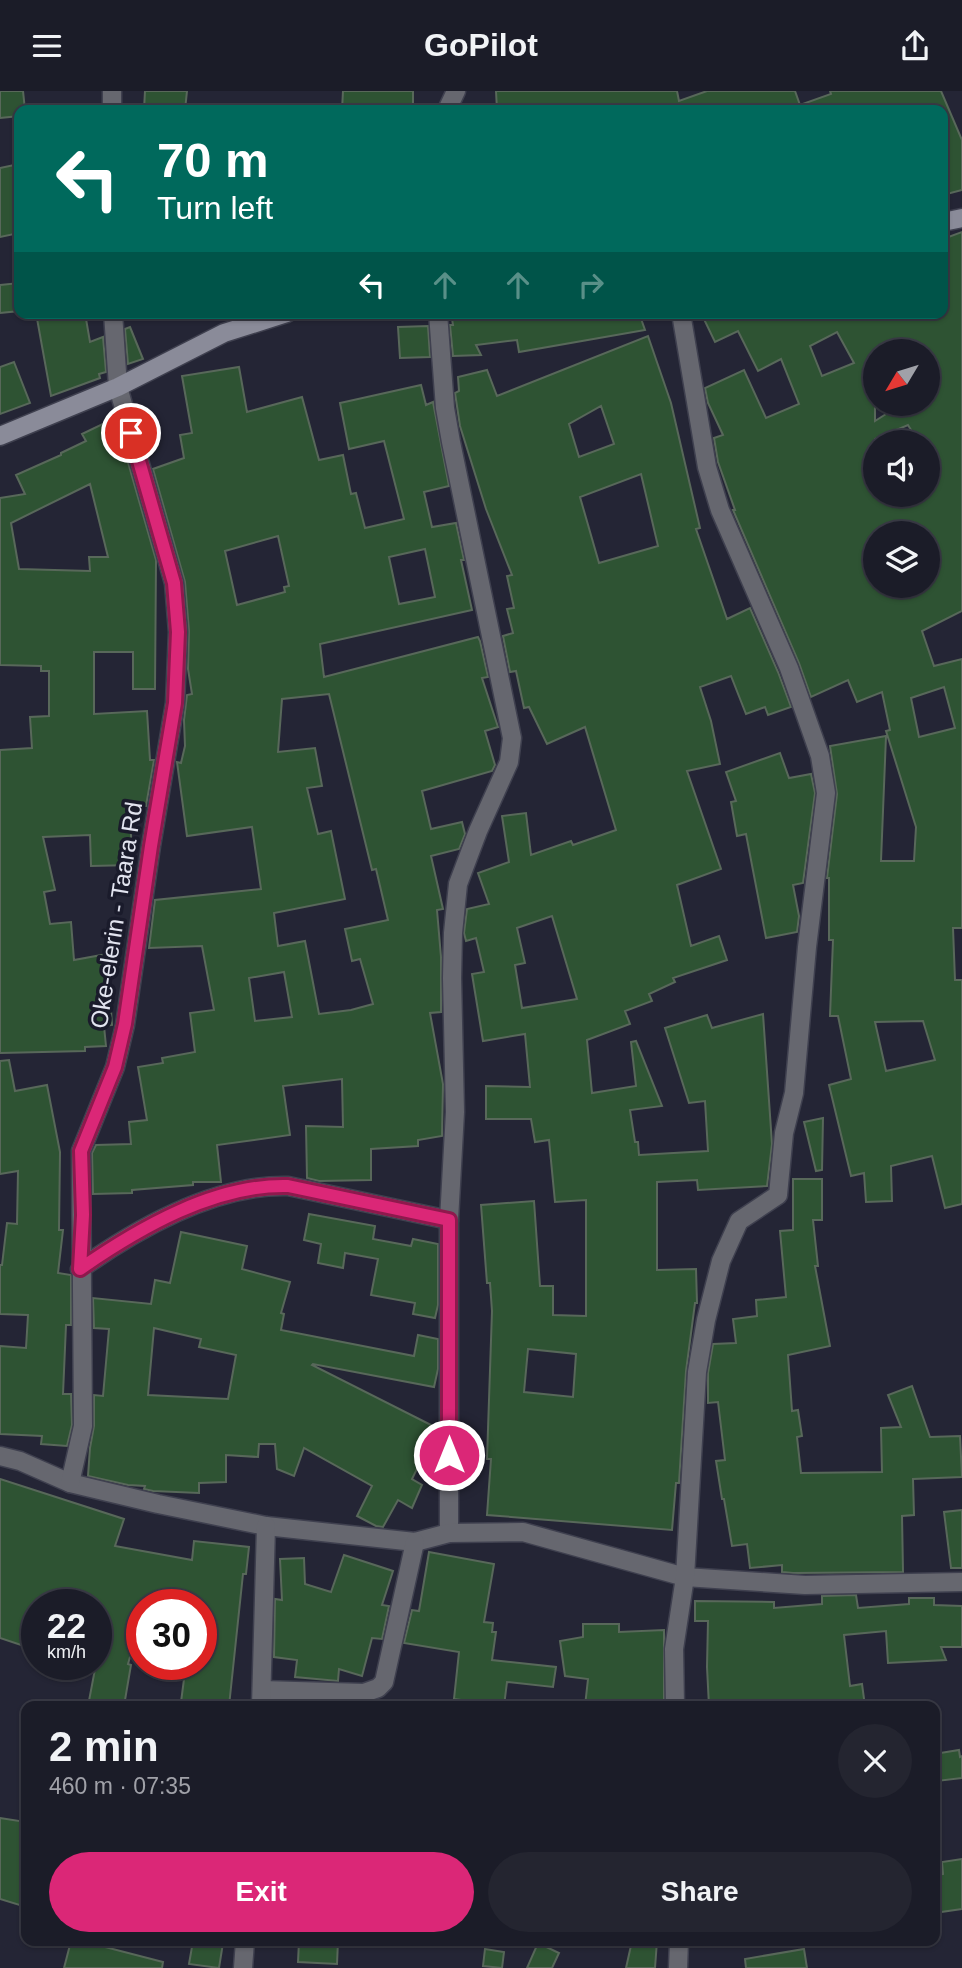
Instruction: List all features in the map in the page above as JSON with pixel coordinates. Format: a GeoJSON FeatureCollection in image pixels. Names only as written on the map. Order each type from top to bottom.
{"type":"FeatureCollection","features":[{"type":"Feature","properties":{"kind":"street","name":"Oke-elerin - Taara Rd"},"geometry":{"type":"LineString","coordinates":[[70,1483],[83,1426],[81,1151],[115,1067],[125,1024],[175,703],[178,632],[174,583],[118,387],[113,319]]}},
{"type":"Feature","properties":{"kind":"street"},"geometry":{"type":"LineString","coordinates":[[0,436],[118,387],[224,333],[268,319]]}},
{"type":"Feature","properties":{"kind":"street"},"geometry":{"type":"LineString","coordinates":[[438,319],[445,408],[512,738],[509,762],[458,884],[452,978],[456,1112],[449,1220],[449,1533]]}},
{"type":"Feature","properties":{"kind":"street"},"geometry":{"type":"LineString","coordinates":[[675,1701],[674,1649],[685,1577],[697,1371],[720,1261],[739,1221],[778,1195],[784,1133],[794,1093],[807,947],[826,793],[820,756],[789,668],[720,510],[707,467],[682,319]]}},
{"type":"Feature","properties":{"kind":"street"},"geometry":{"type":"LineString","coordinates":[[80,1269],[145,1228],[221,1194],[265,1185],[288,1186],[449,1220]]}},
{"type":"Feature","properties":{"kind":"street"},"geometry":{"type":"LineString","coordinates":[[0,1456],[20,1461],[70,1483],[266,1525],[415,1542],[449,1533],[523,1532],[685,1577],[805,1585],[962,1582]]}},
{"type":"Feature","properties":{"kind":"street"},"geometry":{"type":"LineString","coordinates":[[266,1525],[261,1698],[364,1693],[378,1688],[384,1682],[415,1542]]}},
{"type":"Feature","properties":{"kind":"street"},"geometry":{"type":"LineString","coordinates":[[243,1968],[245,1946]]}},
{"type":"Feature","properties":{"kind":"street"},"geometry":{"type":"LineString","coordinates":[[677,1968],[679,1946]]}},
{"type":"Feature","properties":{"kind":"building"},"geometry":{"type":"Polygon","coordinates":[[[0,91],[23,91],[24,105],[14,105],[14,117],[0,118],[0,91]]]}},
{"type":"Feature","properties":{"kind":"building"},"geometry":{"type":"Polygon","coordinates":[[[145,91],[187,91],[186,105],[144,105],[145,91]]]}},
{"type":"Feature","properties":{"kind":"building"},"geometry":{"type":"Polygon","coordinates":[[[343,91],[413,91],[413,105],[342,105],[343,91]]]}},
{"type":"Feature","properties":{"kind":"building"},"geometry":{"type":"Polygon","coordinates":[[[496,91],[677,91],[679,101],[707,91],[795,91],[800,105],[497,105],[496,91]]]}},
{"type":"Feature","properties":{"kind":"building"},"geometry":{"type":"Polygon","coordinates":[[[830,91],[941,91],[947,105],[800,105],[831,94],[830,91]]]}},
{"type":"Feature","properties":{"kind":"building"},"geometry":{"type":"Polygon","coordinates":[[[948,107],[962,140],[962,190],[948,194],[948,107]]]}},
{"type":"Feature","properties":{"kind":"building"},"geometry":{"type":"Polygon","coordinates":[[[14,165],[14,234],[0,237],[0,168],[14,165]]]}},
{"type":"Feature","properties":{"kind":"building"},"geometry":{"type":"Polygon","coordinates":[[[962,232],[962,611],[922,631],[934,666],[962,659],[962,928],[953,928],[955,980],[962,980],[962,1204],[945,1208],[932,1156],[891,1166],[892,1201],[866,1202],[864,1173],[851,1176],[829,1085],[851,1079],[838,1016],[830,1016],[833,940],[829,940],[827,878],[837,794],[830,746],[886,736],[881,861],[914,861],[916,827],[886,731],[890,730],[882,692],[857,702],[848,680],[811,697],[733,510],[718,462],[714,438],[723,435],[708,403],[705,388],[744,370],[766,418],[799,404],[781,359],[758,371],[738,331],[715,342],[704,319],[948,319],[948,237],[962,232]],[[837,332],[810,346],[822,376],[854,363],[837,332]],[[944,687],[911,698],[919,737],[955,728],[944,687]],[[923,1021],[875,1022],[886,1071],[935,1060],[923,1021]]]}},
{"type":"Feature","properties":{"kind":"building"},"geometry":{"type":"Polygon","coordinates":[[[14,284],[14,312],[0,313],[0,285],[14,284]]]}},
{"type":"Feature","properties":{"kind":"building"},"geometry":{"type":"Polygon","coordinates":[[[37,319],[86,319],[90,342],[103,337],[106,372],[99,374],[100,378],[51,396],[37,319]]]}},
{"type":"Feature","properties":{"kind":"building"},"geometry":{"type":"Polygon","coordinates":[[[452,319],[641,319],[645,330],[519,352],[517,340],[476,345],[481,355],[453,356],[450,325],[453,325],[452,319]]]}},
{"type":"Feature","properties":{"kind":"building"},"geometry":{"type":"Polygon","coordinates":[[[428,326],[430,357],[400,358],[398,327],[428,326]]]}},
{"type":"Feature","properties":{"kind":"building"},"geometry":{"type":"Polygon","coordinates":[[[130,327],[143,359],[128,364],[125,329],[130,327]]]}},
{"type":"Feature","properties":{"kind":"building"},"geometry":{"type":"Polygon","coordinates":[[[648,336],[671,403],[700,528],[696,529],[727,619],[750,608],[791,707],[768,715],[765,707],[746,714],[731,676],[700,687],[720,764],[687,771],[721,869],[677,885],[691,946],[719,936],[727,960],[673,978],[675,982],[649,994],[652,1001],[625,1011],[630,1024],[587,1040],[592,1093],[636,1086],[631,1042],[636,1041],[662,1106],[630,1110],[639,1155],[708,1151],[705,1101],[689,1103],[665,1028],[707,1015],[712,1028],[763,1014],[772,1144],[767,1186],[698,1190],[697,1180],[657,1182],[657,1270],[696,1269],[697,1303],[686,1371],[679,1483],[676,1483],[672,1530],[487,1515],[491,1459],[487,1459],[492,1311],[481,1205],[534,1201],[540,1286],[553,1286],[553,1315],[586,1316],[586,1200],[555,1202],[549,1140],[535,1142],[531,1119],[486,1119],[486,1086],[530,1087],[525,1034],[483,1041],[472,974],[484,972],[476,938],[466,941],[464,933],[467,909],[489,904],[478,873],[509,862],[502,816],[526,813],[531,855],[571,841],[573,845],[616,830],[585,727],[547,744],[529,707],[524,708],[516,671],[510,672],[503,636],[513,633],[507,609],[514,608],[507,576],[512,575],[486,509],[460,426],[455,393],[459,391],[458,377],[487,370],[497,396],[648,336]],[[601,406],[569,424],[579,457],[614,444],[601,406]],[[641,474],[580,497],[599,563],[658,546],[641,474]],[[552,916],[517,928],[525,963],[515,965],[522,1008],[577,999],[552,916]],[[528,1349],[524,1392],[573,1397],[576,1354],[528,1349]]]}},
{"type":"Feature","properties":{"kind":"building"},"geometry":{"type":"Polygon","coordinates":[[[14,362],[30,403],[0,414],[0,367],[14,362]]]}},
{"type":"Feature","properties":{"kind":"building"},"geometry":{"type":"Polygon","coordinates":[[[239,367],[247,412],[302,397],[319,460],[343,455],[351,494],[356,493],[365,528],[404,519],[384,441],[349,449],[340,403],[421,385],[426,405],[433,402],[449,486],[424,492],[432,527],[456,523],[472,610],[320,644],[324,677],[478,637],[488,677],[482,678],[498,727],[485,731],[495,765],[492,771],[422,791],[431,829],[462,822],[465,834],[459,849],[431,856],[443,909],[437,910],[441,957],[441,1012],[430,1013],[443,1084],[442,1136],[418,1140],[418,1146],[371,1149],[371,1180],[319,1181],[307,1178],[306,1126],[343,1127],[342,1079],[283,1086],[290,1135],[217,1145],[221,1182],[193,1182],[193,1185],[132,1190],[132,1193],[93,1194],[92,1153],[96,1145],[131,1144],[129,1122],[147,1120],[138,1067],[163,1063],[162,1058],[195,1052],[190,1013],[214,1010],[202,946],[149,948],[155,900],[261,889],[252,827],[187,836],[177,762],[181,763],[185,746],[187,695],[192,694],[188,669],[189,631],[185,582],[153,469],[184,458],[180,435],[192,433],[182,376],[239,367]],[[278,536],[225,551],[237,605],[285,592],[284,587],[289,586],[278,536]],[[425,549],[389,557],[399,604],[435,597],[425,549]],[[329,694],[282,699],[278,752],[315,748],[322,786],[307,788],[318,834],[331,831],[345,899],[274,913],[278,946],[305,941],[319,1014],[351,1010],[373,1004],[360,959],[352,961],[345,929],[388,920],[376,869],[372,870],[329,694]],[[284,972],[249,978],[255,1021],[292,1017],[284,972]]]}},
{"type":"Feature","properties":{"kind":"building"},"geometry":{"type":"Polygon","coordinates":[[[113,419],[119,431],[156,560],[155,689],[133,689],[133,652],[94,652],[94,714],[147,711],[150,760],[154,760],[146,806],[130,805],[132,865],[91,866],[90,835],[43,837],[55,890],[44,892],[50,924],[71,922],[74,960],[107,954],[112,1025],[104,1026],[106,1046],[85,1047],[85,1051],[0,1053],[0,750],[32,748],[30,717],[49,716],[49,671],[41,671],[41,666],[0,665],[0,498],[25,494],[16,475],[86,441],[82,434],[113,419]],[[90,484],[11,523],[19,569],[90,571],[89,557],[108,557],[90,484]]]}},
{"type":"Feature","properties":{"kind":"building"},"geometry":{"type":"Polygon","coordinates":[[[780,753],[789,778],[811,774],[815,793],[803,883],[793,885],[799,916],[797,932],[766,938],[746,834],[737,836],[731,802],[736,801],[726,772],[780,753]]]}},
{"type":"Feature","properties":{"kind":"building"},"geometry":{"type":"Polygon","coordinates":[[[9,1060],[15,1091],[47,1085],[60,1152],[59,1230],[63,1230],[58,1273],[71,1275],[71,1325],[66,1325],[63,1394],[71,1394],[72,1425],[67,1446],[41,1444],[42,1436],[0,1434],[0,1346],[26,1348],[28,1315],[0,1314],[0,1265],[7,1223],[17,1224],[18,1171],[0,1174],[0,1061],[9,1060]]]}},
{"type":"Feature","properties":{"kind":"building"},"geometry":{"type":"Polygon","coordinates":[[[823,1118],[822,1170],[816,1171],[804,1122],[823,1118]]]}},
{"type":"Feature","properties":{"kind":"building"},"geometry":{"type":"Polygon","coordinates":[[[793,1179],[822,1179],[822,1220],[813,1220],[818,1266],[815,1266],[830,1346],[788,1355],[792,1411],[798,1410],[802,1436],[797,1437],[801,1473],[882,1472],[881,1428],[901,1427],[888,1395],[912,1386],[930,1437],[960,1436],[962,1477],[913,1479],[914,1515],[902,1516],[903,1572],[793,1573],[782,1572],[782,1565],[750,1568],[747,1544],[732,1546],[716,1461],[725,1460],[718,1402],[708,1403],[708,1373],[713,1344],[736,1343],[733,1319],[757,1316],[756,1300],[786,1297],[780,1231],[793,1230],[793,1179]]]}},
{"type":"Feature","properties":{"kind":"building"},"geometry":{"type":"Polygon","coordinates":[[[309,1214],[375,1226],[373,1239],[411,1246],[413,1239],[438,1244],[438,1305],[435,1318],[413,1314],[415,1303],[371,1295],[378,1259],[345,1253],[343,1268],[318,1263],[321,1244],[304,1240],[309,1214]]]}},
{"type":"Feature","properties":{"kind":"building"},"geometry":{"type":"Polygon","coordinates":[[[181,1232],[247,1246],[242,1269],[290,1282],[281,1313],[284,1314],[281,1330],[414,1356],[418,1335],[438,1339],[438,1369],[434,1387],[312,1365],[437,1428],[412,1479],[422,1485],[412,1508],[398,1500],[383,1527],[376,1526],[357,1516],[372,1486],[304,1448],[294,1476],[277,1469],[275,1444],[259,1444],[258,1457],[226,1455],[226,1482],[199,1483],[199,1493],[153,1491],[144,1489],[145,1486],[88,1476],[94,1426],[94,1395],[103,1396],[109,1329],[94,1328],[93,1298],[151,1304],[155,1280],[170,1283],[181,1232]],[[154,1328],[148,1395],[228,1399],[236,1355],[199,1347],[201,1339],[154,1328]]]}},
{"type":"Feature","properties":{"kind":"building"},"geometry":{"type":"Polygon","coordinates":[[[0,1479],[124,1519],[115,1546],[192,1560],[194,1541],[249,1547],[246,1574],[243,1574],[230,1701],[181,1701],[184,1680],[217,1680],[217,1589],[126,1589],[126,1680],[128,1680],[125,1701],[89,1701],[93,1680],[112,1680],[112,1589],[21,1589],[21,1645],[0,1638],[0,1479]]]}},
{"type":"Feature","properties":{"kind":"building"},"geometry":{"type":"Polygon","coordinates":[[[962,1510],[962,1568],[951,1568],[944,1512],[962,1510]]]}},
{"type":"Feature","properties":{"kind":"building"},"geometry":{"type":"Polygon","coordinates":[[[429,1552],[494,1564],[484,1622],[493,1623],[492,1632],[496,1632],[492,1660],[556,1667],[553,1687],[507,1682],[505,1701],[454,1699],[459,1652],[404,1643],[412,1610],[419,1611],[429,1552]]]}},
{"type":"Feature","properties":{"kind":"building"},"geometry":{"type":"Polygon","coordinates":[[[344,1555],[393,1571],[382,1605],[389,1606],[382,1639],[372,1638],[362,1676],[339,1669],[338,1681],[295,1677],[297,1660],[274,1657],[275,1599],[282,1600],[280,1559],[304,1558],[305,1584],[331,1592],[344,1555]]]}},
{"type":"Feature","properties":{"kind":"building"},"geometry":{"type":"Polygon","coordinates":[[[856,1595],[858,1608],[909,1604],[909,1598],[934,1598],[934,1605],[962,1606],[962,1647],[941,1647],[946,1660],[888,1663],[886,1631],[844,1635],[850,1686],[862,1684],[864,1701],[709,1701],[708,1621],[695,1621],[695,1601],[774,1602],[774,1608],[822,1604],[822,1596],[856,1595]]]}},
{"type":"Feature","properties":{"kind":"building"},"geometry":{"type":"Polygon","coordinates":[[[583,1624],[619,1624],[619,1632],[664,1630],[664,1701],[586,1701],[588,1679],[565,1676],[560,1641],[583,1637],[583,1624]]]}},
{"type":"Feature","properties":{"kind":"building"},"geometry":{"type":"Polygon","coordinates":[[[959,1750],[960,1757],[962,1756],[962,1778],[940,1781],[940,1753],[959,1750]]]}},
{"type":"Feature","properties":{"kind":"building"},"geometry":{"type":"Polygon","coordinates":[[[0,1818],[21,1821],[21,1905],[0,1899],[0,1818]]]}},
{"type":"Feature","properties":{"kind":"building"},"geometry":{"type":"Polygon","coordinates":[[[962,1859],[962,1909],[940,1912],[942,1862],[962,1859]]]}},
{"type":"Feature","properties":{"kind":"building"},"geometry":{"type":"Polygon","coordinates":[[[70,1946],[101,1946],[163,1962],[162,1968],[64,1968],[70,1946]]]}},
{"type":"Feature","properties":{"kind":"building"},"geometry":{"type":"Polygon","coordinates":[[[192,1946],[223,1946],[219,1968],[189,1964],[192,1946]]]}},
{"type":"Feature","properties":{"kind":"building"},"geometry":{"type":"Polygon","coordinates":[[[299,1946],[338,1946],[337,1964],[298,1962],[299,1946]]]}},
{"type":"Feature","properties":{"kind":"building"},"geometry":{"type":"Polygon","coordinates":[[[537,1946],[544,1946],[559,1953],[552,1968],[527,1968],[537,1946]]]}},
{"type":"Feature","properties":{"kind":"building"},"geometry":{"type":"Polygon","coordinates":[[[631,1946],[657,1946],[655,1968],[626,1968],[631,1946]]]}},
{"type":"Feature","properties":{"kind":"building"},"geometry":{"type":"Polygon","coordinates":[[[485,1949],[504,1952],[502,1968],[483,1966],[485,1949]]]}},
{"type":"Feature","properties":{"kind":"building"},"geometry":{"type":"Polygon","coordinates":[[[804,1949],[807,1968],[746,1968],[745,1959],[804,1949]]]}},
{"type":"Feature","properties":{"kind":"route"},"geometry":{"type":"LineString","coordinates":[[131,433],[174,583],[178,632],[175,703],[125,1024],[115,1067],[81,1151],[83,1215],[80,1269],[145,1228],[221,1194],[265,1185],[288,1186],[449,1220],[449,1455]]}}]}
